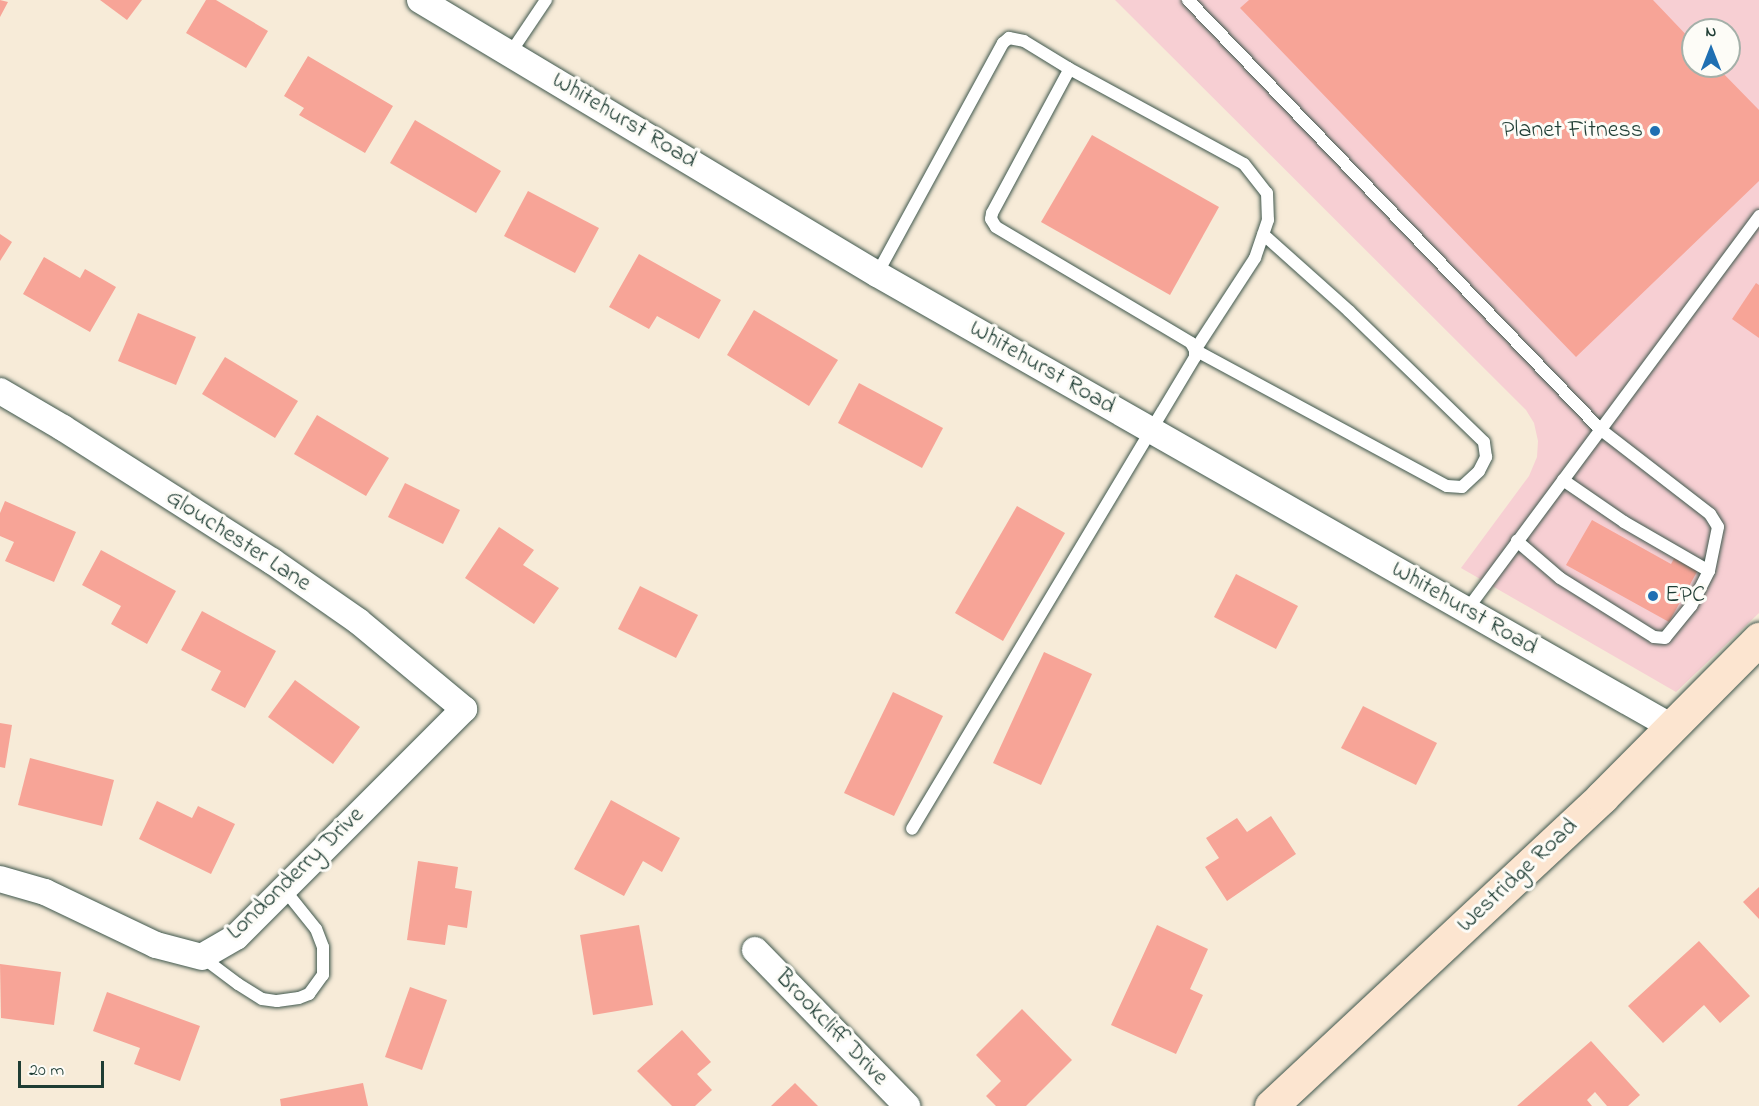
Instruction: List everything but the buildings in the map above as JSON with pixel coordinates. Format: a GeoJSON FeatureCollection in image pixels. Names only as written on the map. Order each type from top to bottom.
{"type":"FeatureCollection","features":[{"type":"Feature","properties":{"kind":"main road","name":"Westridge Road"},"geometry":{"type":"LineString","coordinates":[[1271,1106],[1602,797],[1670,726],[1759,639]]}},
{"type":"Feature","properties":{"kind":"street","name":"Whitehurst Road"},"geometry":{"type":"LineString","coordinates":[[420,0],[877,274],[1670,726]]}},
{"type":"Feature","properties":{"kind":"street","name":"Glouchester Lane"},"geometry":{"type":"LineString","coordinates":[[0,391],[63,428],[272,561],[358,621],[464,710]]}},
{"type":"Feature","properties":{"kind":"street","name":"Londonderry Drive"},"geometry":{"type":"LineString","coordinates":[[0,879],[45,892],[156,945],[202,957],[236,937],[464,710]]}},
{"type":"Feature","properties":{"kind":"street","name":"Brookcliff Drive"},"geometry":{"type":"LineString","coordinates":[[755,950],[907,1106]]}},
{"type":"Feature","properties":{"kind":"lane"},"geometry":{"type":"LineString","coordinates":[[510,52],[546,0]]}},
{"type":"Feature","properties":{"kind":"lane"},"geometry":{"type":"LineString","coordinates":[[1188,0],[1600,429],[1710,514],[1718,527],[1709,571],[1691,606],[1665,638],[1653,637],[1560,578],[1517,541]]}},
{"type":"Feature","properties":{"kind":"lane"},"geometry":{"type":"LineString","coordinates":[[877,274],[1003,43],[1010,38],[1024,41],[1068,68],[1244,164],[1267,193],[1268,220],[1255,258],[1195,350]]}},
{"type":"Feature","properties":{"kind":"lane"},"geometry":{"type":"LineString","coordinates":[[912,830],[1195,357],[1195,350],[1191,343],[996,227],[991,219],[1068,68]]}},
{"type":"Feature","properties":{"kind":"lane"},"geometry":{"type":"LineString","coordinates":[[1466,611],[1759,216]]}},
{"type":"Feature","properties":{"kind":"lane"},"geometry":{"type":"LineString","coordinates":[[1195,350],[1447,486],[1462,487],[1479,471],[1486,457],[1484,442],[1349,311],[1263,234]]}},
{"type":"Feature","properties":{"kind":"lane"},"geometry":{"type":"LineString","coordinates":[[1563,480],[1624,522],[1709,571]]}},
{"type":"Feature","properties":{"kind":"lane"},"geometry":{"type":"LineString","coordinates":[[202,957],[262,999],[277,1001],[309,994],[323,975],[323,947],[316,929],[284,889]]}},
{"type":"Feature","properties":{"kind":"shaded area"},"geometry":{"type":"Polygon","coordinates":[[[1115,0],[1759,0],[1759,613],[1676,692],[1461,568],[1529,476],[1537,457],[1538,441],[1534,423],[1526,410],[1115,0]]]}},
{"type":"Feature","properties":{"kind":"place","name":"Planet Fitness"},"geometry":{"type":"Point","coordinates":[1655,131]}},
{"type":"Feature","properties":{"kind":"place","name":"EPC"},"geometry":{"type":"Point","coordinates":[1653,596]}}]}
